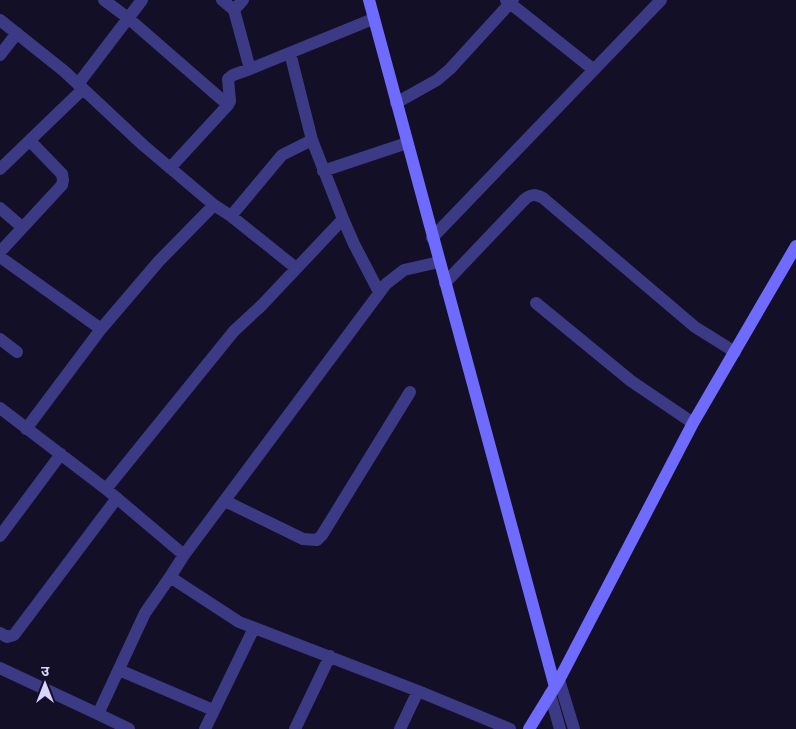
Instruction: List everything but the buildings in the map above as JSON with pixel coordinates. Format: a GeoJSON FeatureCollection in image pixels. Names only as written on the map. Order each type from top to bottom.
{"type":"FeatureCollection","features":[{"type":"Feature","properties":{"kind":"main road"},"geometry":{"type":"LineString","coordinates":[[369,0],[554,687]]}},
{"type":"Feature","properties":{"kind":"main road"},"geometry":{"type":"LineString","coordinates":[[529,729],[554,687],[693,423],[795,252]]}},
{"type":"Feature","properties":{"kind":"street"},"geometry":{"type":"LineString","coordinates":[[104,0],[128,18],[228,105]]}},
{"type":"Feature","properties":{"kind":"street"},"geometry":{"type":"LineString","coordinates":[[0,169],[80,86],[142,0]]}},
{"type":"Feature","properties":{"kind":"street"},"geometry":{"type":"LineString","coordinates":[[222,0],[234,10],[250,69]]}},
{"type":"Feature","properties":{"kind":"street"},"geometry":{"type":"LineString","coordinates":[[234,10],[243,0]]}},
{"type":"Feature","properties":{"kind":"street"},"geometry":{"type":"LineString","coordinates":[[432,238],[661,0]]}},
{"type":"Feature","properties":{"kind":"street"},"geometry":{"type":"LineString","coordinates":[[396,103],[437,80],[450,69],[510,1],[594,70]]}},
{"type":"Feature","properties":{"kind":"street"},"geometry":{"type":"LineString","coordinates":[[0,20],[17,32],[80,86],[143,146],[214,205],[231,216],[296,268]]}},
{"type":"Feature","properties":{"kind":"street"},"geometry":{"type":"LineString","coordinates":[[170,168],[228,105],[230,101],[228,79],[233,75],[373,20]]}},
{"type":"Feature","properties":{"kind":"street"},"geometry":{"type":"LineString","coordinates":[[0,55],[17,32]]}},
{"type":"Feature","properties":{"kind":"street"},"geometry":{"type":"LineString","coordinates":[[290,53],[312,140],[354,244],[379,292]]}},
{"type":"Feature","properties":{"kind":"street"},"geometry":{"type":"LineString","coordinates":[[0,252],[59,189],[63,180],[62,174],[30,140]]}},
{"type":"Feature","properties":{"kind":"street"},"geometry":{"type":"LineString","coordinates":[[231,216],[282,155],[288,150],[312,140]]}},
{"type":"Feature","properties":{"kind":"street"},"geometry":{"type":"LineString","coordinates":[[324,171],[407,144]]}},
{"type":"Feature","properties":{"kind":"street"},"geometry":{"type":"LineString","coordinates":[[445,283],[525,199],[530,195],[536,195],[542,198],[695,327],[735,352]]}},
{"type":"Feature","properties":{"kind":"street"},"geometry":{"type":"LineString","coordinates":[[26,429],[101,329],[159,261],[214,205]]}},
{"type":"Feature","properties":{"kind":"street"},"geometry":{"type":"LineString","coordinates":[[0,208],[22,227]]}},
{"type":"Feature","properties":{"kind":"street"},"geometry":{"type":"LineString","coordinates":[[106,489],[234,331],[262,305],[343,219]]}},
{"type":"Feature","properties":{"kind":"street"},"geometry":{"type":"LineString","coordinates":[[0,257],[101,329]]}},
{"type":"Feature","properties":{"kind":"street"},"geometry":{"type":"LineString","coordinates":[[98,714],[146,614],[184,555],[379,292],[393,277],[404,270],[439,262]]}},
{"type":"Feature","properties":{"kind":"street"},"geometry":{"type":"LineString","coordinates":[[536,303],[631,381],[693,423]]}},
{"type":"Feature","properties":{"kind":"street"},"geometry":{"type":"LineString","coordinates":[[0,338],[17,352]]}},
{"type":"Feature","properties":{"kind":"street"},"geometry":{"type":"LineString","coordinates":[[225,500],[303,539],[317,540],[322,535],[410,392]]}},
{"type":"Feature","properties":{"kind":"street"},"geometry":{"type":"LineString","coordinates":[[1,412],[61,454],[106,489],[184,555]]}},
{"type":"Feature","properties":{"kind":"street"},"geometry":{"type":"LineString","coordinates":[[0,536],[61,454]]}},
{"type":"Feature","properties":{"kind":"street"},"geometry":{"type":"LineString","coordinates":[[0,633],[7,637],[14,635],[117,498]]}},
{"type":"Feature","properties":{"kind":"street"},"geometry":{"type":"LineString","coordinates":[[170,577],[228,616],[254,628],[330,656],[510,729]]}},
{"type":"Feature","properties":{"kind":"street"},"geometry":{"type":"LineString","coordinates":[[205,729],[254,628]]}},
{"type":"Feature","properties":{"kind":"street"},"geometry":{"type":"LineString","coordinates":[[295,729],[330,656]]}},
{"type":"Feature","properties":{"kind":"street"},"geometry":{"type":"LineString","coordinates":[[0,668],[129,729]]}},
{"type":"Feature","properties":{"kind":"street"},"geometry":{"type":"LineString","coordinates":[[119,670],[213,710]]}},
{"type":"Feature","properties":{"kind":"street"},"geometry":{"type":"LineString","coordinates":[[554,687],[560,729]]}},
{"type":"Feature","properties":{"kind":"street"},"geometry":{"type":"LineString","coordinates":[[554,687],[574,729]]}},
{"type":"Feature","properties":{"kind":"street"},"geometry":{"type":"LineString","coordinates":[[400,729],[418,691]]}}]}
